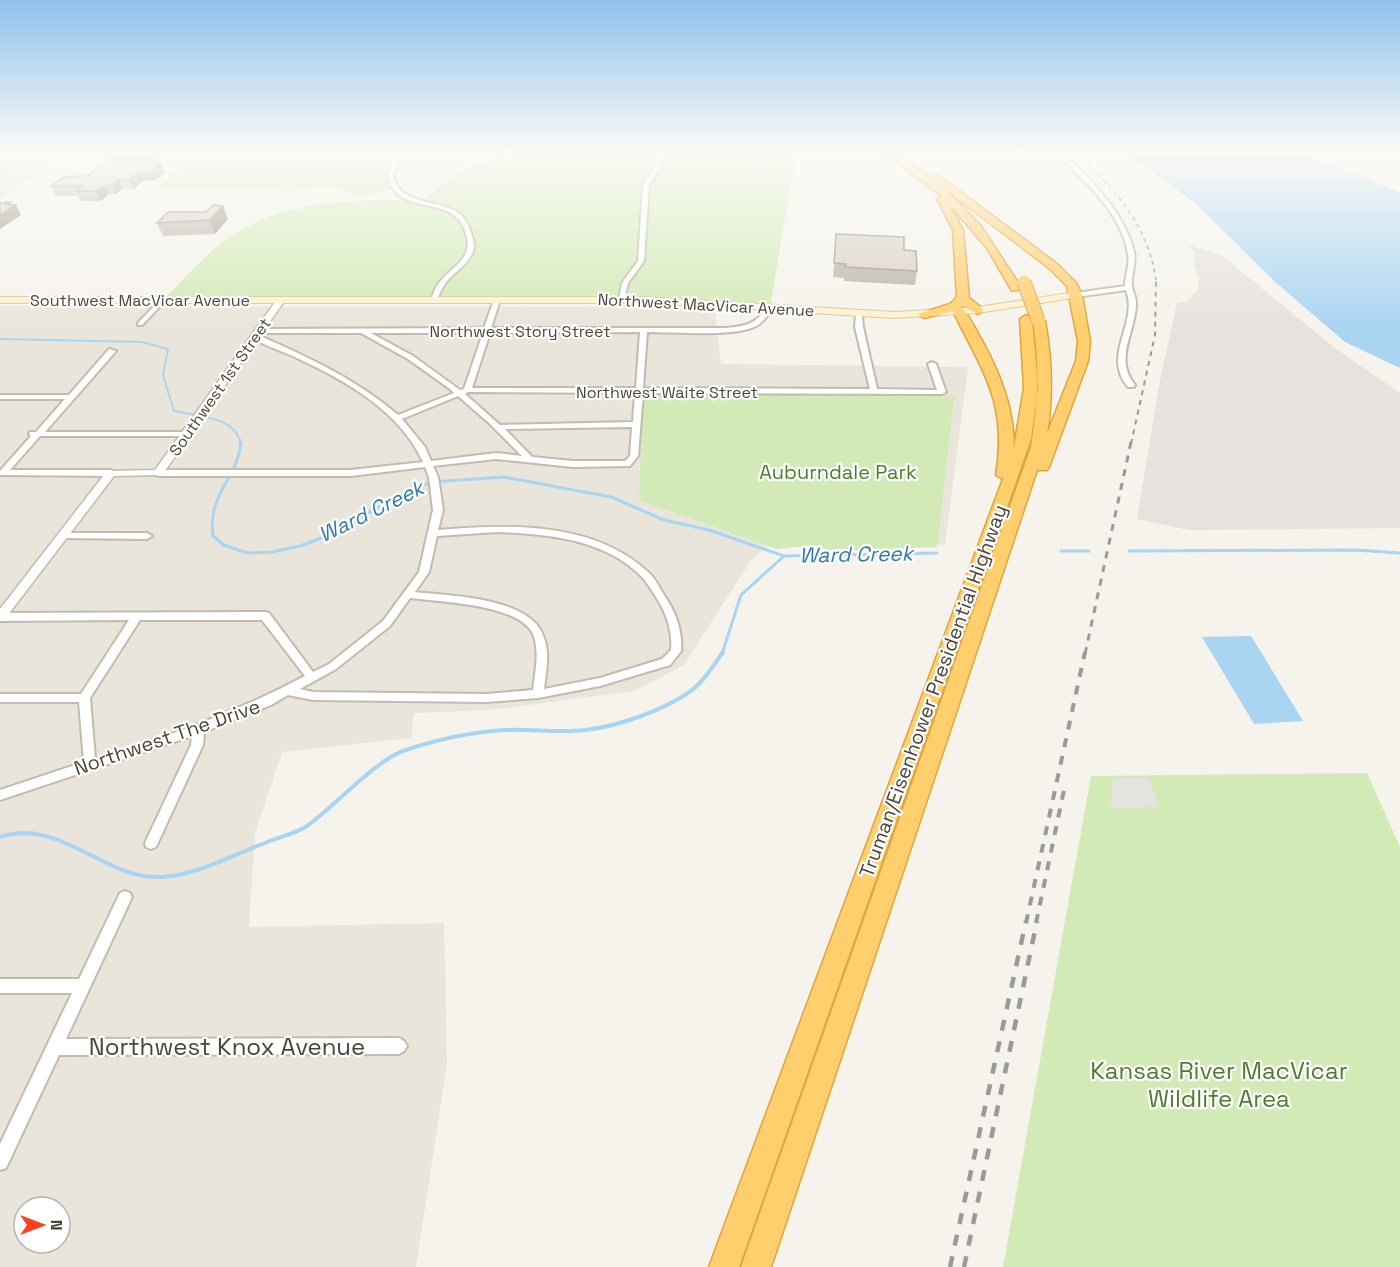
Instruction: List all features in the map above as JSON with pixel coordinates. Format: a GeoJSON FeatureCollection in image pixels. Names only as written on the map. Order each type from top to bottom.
{"type":"FeatureCollection","features":[{"type":"Feature","properties":{"kind":"highway"},"geometry":{"type":"LineString","coordinates":[[949,211],[956,223],[959,238],[961,305],[990,366],[1004,405],[1007,452],[996,520]]}},
{"type":"Feature","properties":{"kind":"highway","name":"Truman/Eisenhower Presidential Highway"},"geometry":{"type":"LineString","coordinates":[[963,211],[994,248],[1020,285]]}},
{"type":"Feature","properties":{"kind":"highway","name":"Truman/Eisenhower Presidential Highway"},"geometry":{"type":"LineString","coordinates":[[756,1267],[1038,447],[1043,417],[1046,369],[1020,285],[990,229],[973,211]]}},
{"type":"Feature","properties":{"kind":"highway"},"geometry":{"type":"LineString","coordinates":[[982,211],[1053,266],[1072,285],[1076,295],[1084,341],[1080,373],[1025,511],[1003,550]]}},
{"type":"Feature","properties":{"kind":"highway"},"geometry":{"type":"LineString","coordinates":[[924,314],[961,305],[978,310]]}},
{"type":"Feature","properties":{"kind":"highway","name":"Truman/Eisenhower Presidential Highway"},"geometry":{"type":"LineString","coordinates":[[724,1267],[1019,456],[1029,415],[1032,320]]}},
{"type":"Feature","properties":{"kind":"main road"},"geometry":{"type":"LineString","coordinates":[[978,310],[1076,295]]}},
{"type":"Feature","properties":{"kind":"main road","name":"Northwest MacVicar Avenue"},"geometry":{"type":"LineString","coordinates":[[281,300],[621,299],[859,314],[924,314]]}},
{"type":"Feature","properties":{"kind":"main road","name":"Southwest MacVicar Avenue"},"geometry":{"type":"LineString","coordinates":[[0,300],[281,300]]}},
{"type":"Feature","properties":{"kind":"street"},"geometry":{"type":"LineString","coordinates":[[434,300],[442,283],[467,258],[471,248],[470,233],[465,219],[453,211]]}},
{"type":"Feature","properties":{"kind":"street"},"geometry":{"type":"LineString","coordinates":[[621,299],[625,283],[641,261],[644,211]]}},
{"type":"Feature","properties":{"kind":"street"},"geometry":{"type":"LineString","coordinates":[[1111,211],[1120,224],[1132,257],[1128,288],[1132,298],[1132,321],[1120,363],[1123,377],[1131,385]]}},
{"type":"Feature","properties":{"kind":"street"},"geometry":{"type":"LineString","coordinates":[[1076,295],[1128,288]]}},
{"type":"Feature","properties":{"kind":"street"},"geometry":{"type":"LineString","coordinates":[[140,324],[163,300]]}},
{"type":"Feature","properties":{"kind":"street","name":"Southwest 1st Street"},"geometry":{"type":"LineString","coordinates":[[158,473],[281,300]]}},
{"type":"Feature","properties":{"kind":"street"},"geometry":{"type":"LineString","coordinates":[[465,392],[496,300]]}},
{"type":"Feature","properties":{"kind":"street","name":"Northwest Story Street"},"geometry":{"type":"LineString","coordinates":[[257,334],[360,330],[644,331],[747,328],[761,322],[770,307]]}},
{"type":"Feature","properties":{"kind":"street"},"geometry":{"type":"LineString","coordinates":[[859,314],[859,327],[874,392]]}},
{"type":"Feature","properties":{"kind":"street"},"geometry":{"type":"LineString","coordinates":[[360,330],[398,349],[465,392],[529,459]]}},
{"type":"Feature","properties":{"kind":"street"},"geometry":{"type":"LineString","coordinates":[[1,473],[351,473],[430,467],[488,456],[583,465],[620,465],[630,462],[634,456],[644,331]]}},
{"type":"Feature","properties":{"kind":"street","name":"Northwest The Drive"},"geometry":{"type":"LineString","coordinates":[[0,795],[199,729],[288,691],[312,678],[372,637],[411,595],[418,583],[435,533],[437,494],[430,467],[397,418],[369,395],[338,375],[257,334]]}},
{"type":"Feature","properties":{"kind":"street"},"geometry":{"type":"LineString","coordinates":[[1,473],[33,434],[112,351]]}},
{"type":"Feature","properties":{"kind":"street","name":"Northwest Waite Street"},"geometry":{"type":"LineString","coordinates":[[397,418],[465,392],[942,392],[932,364]]}},
{"type":"Feature","properties":{"kind":"street"},"geometry":{"type":"LineString","coordinates":[[0,398],[70,397]]}},
{"type":"Feature","properties":{"kind":"street"},"geometry":{"type":"LineString","coordinates":[[499,427],[619,426],[637,423]]}},
{"type":"Feature","properties":{"kind":"street"},"geometry":{"type":"LineString","coordinates":[[33,434],[189,430]]}},
{"type":"Feature","properties":{"kind":"street"},"geometry":{"type":"LineString","coordinates":[[0,617],[111,473]]}},
{"type":"Feature","properties":{"kind":"street"},"geometry":{"type":"LineString","coordinates":[[288,691],[313,696],[486,698],[538,694],[593,684],[666,662],[677,649],[674,628],[660,593],[644,572],[610,549],[579,539],[535,532],[435,533]]}},
{"type":"Feature","properties":{"kind":"street"},"geometry":{"type":"LineString","coordinates":[[63,536],[147,536]]}},
{"type":"Feature","properties":{"kind":"street"},"geometry":{"type":"LineString","coordinates":[[411,595],[506,610],[530,622],[536,630],[541,652],[538,694]]}},
{"type":"Feature","properties":{"kind":"street"},"geometry":{"type":"LineString","coordinates":[[90,764],[84,698],[137,616]]}},
{"type":"Feature","properties":{"kind":"street"},"geometry":{"type":"LineString","coordinates":[[0,617],[268,617],[312,678]]}},
{"type":"Feature","properties":{"kind":"street"},"geometry":{"type":"LineString","coordinates":[[0,698],[84,698]]}},
{"type":"Feature","properties":{"kind":"street"},"geometry":{"type":"LineString","coordinates":[[151,843],[197,745],[199,729]]}},
{"type":"Feature","properties":{"kind":"street"},"geometry":{"type":"LineString","coordinates":[[0,1162],[125,897]]}},
{"type":"Feature","properties":{"kind":"street"},"geometry":{"type":"LineString","coordinates":[[0,986],[83,986]]}},
{"type":"Feature","properties":{"kind":"street","name":"Northwest Knox Avenue"},"geometry":{"type":"LineString","coordinates":[[54,1047],[399,1046]]}},
{"type":"Feature","properties":{"kind":"shaded area"},"geometry":{"type":"Polygon","coordinates":[[[1192,246],[1220,254],[1336,349],[1400,393],[1400,528],[1189,530],[1137,519],[1159,385],[1177,303],[1187,302],[1198,289],[1199,278],[1194,266],[1195,251],[1188,248],[1192,246]]]}},
{"type":"Feature","properties":{"kind":"shaded area"},"geometry":{"type":"Polygon","coordinates":[[[0,306],[667,307],[715,311],[721,364],[968,367],[945,545],[779,537],[751,560],[684,665],[634,691],[490,710],[414,713],[411,738],[282,752],[255,833],[249,927],[444,923],[447,1063],[416,1267],[0,1267],[0,306]]]}},
{"type":"Feature","properties":{"kind":"shaded area"},"geometry":{"type":"Polygon","coordinates":[[[1113,778],[1148,778],[1159,807],[1111,808],[1113,778]]]}},
{"type":"Feature","properties":{"kind":"green space"},"geometry":{"type":"Polygon","coordinates":[[[289,211],[786,211],[770,307],[621,299],[163,300],[212,251],[230,237],[274,215],[289,211]]]}},
{"type":"Feature","properties":{"kind":"green space","name":"Auburndale Park"},"geometry":{"type":"Polygon","coordinates":[[[930,394],[954,397],[937,547],[837,551],[807,546],[776,549],[639,500],[643,395],[930,394]]]}},
{"type":"Feature","properties":{"kind":"green space","name":"Kansas River MacVicar Wildlife Area"},"geometry":{"type":"Polygon","coordinates":[[[1367,773],[1400,847],[1400,1267],[1003,1267],[1091,776],[1367,773]]]}},
{"type":"Feature","properties":{"kind":"water"},"geometry":{"type":"Polygon","coordinates":[[[1203,211],[1400,211],[1400,368],[1345,342],[1274,281],[1203,211]]]}},
{"type":"Feature","properties":{"kind":"water"},"geometry":{"type":"Polygon","coordinates":[[[1251,636],[1303,721],[1254,724],[1202,637],[1251,636]]]}},
{"type":"Feature","properties":{"kind":"building"},"geometry":{"type":"Polygon","coordinates":[[[218,211],[210,220],[157,223],[168,212],[218,211]]]}},
{"type":"Feature","properties":{"kind":"building"},"geometry":{"type":"Polygon","coordinates":[[[836,234],[904,237],[904,250],[916,251],[917,271],[845,267],[846,264],[834,263],[836,234]]]}},
{"type":"Feature","properties":{"kind":"waterway","name":"Ward Creek"},"geometry":{"type":"LineString","coordinates":[[0,339],[142,342],[168,349],[163,375],[174,411],[204,416],[223,423],[231,428],[241,443]]}},
{"type":"Feature","properties":{"kind":"waterway","name":"Ward Creek"},"geometry":{"type":"LineString","coordinates":[[241,443],[235,466],[218,497],[212,521],[213,536],[224,545],[247,553],[272,552],[300,546],[329,535],[409,490],[431,482],[504,477],[611,497],[664,520],[709,530],[784,556]]}},
{"type":"Feature","properties":{"kind":"waterway","name":"Ward Creek"},"geometry":{"type":"LineString","coordinates":[[1129,551],[1355,550],[1400,553]]}},
{"type":"Feature","properties":{"kind":"waterway","name":"Ward Creek"},"geometry":{"type":"LineString","coordinates":[[1061,551],[1089,551]]}},
{"type":"Feature","properties":{"kind":"waterway","name":"Ward Creek"},"geometry":{"type":"LineString","coordinates":[[784,556],[937,553]]}},
{"type":"Feature","properties":{"kind":"waterway"},"geometry":{"type":"LineString","coordinates":[[722,653],[741,595],[784,556]]}},
{"type":"Feature","properties":{"kind":"waterway"},"geometry":{"type":"LineString","coordinates":[[0,837],[22,833],[43,835],[120,869],[141,875],[162,877],[188,873],[302,829],[318,818],[367,774],[403,751],[441,740],[480,733],[505,730],[576,731],[626,721],[653,712],[688,693],[703,680],[722,653]]}},
{"type":"Feature","properties":{"kind":"railway"},"geometry":{"type":"LineString","coordinates":[[1128,211],[1146,242],[1156,280]]}},
{"type":"Feature","properties":{"kind":"railway"},"geometry":{"type":"LineString","coordinates":[[1131,444],[1155,335],[1156,280]]}},
{"type":"Feature","properties":{"kind":"railway"},"geometry":{"type":"LineString","coordinates":[[1085,654],[1131,442]]}},
{"type":"Feature","properties":{"kind":"railway"},"geometry":{"type":"LineString","coordinates":[[1026,923],[1085,652]]}},
{"type":"Feature","properties":{"kind":"railway"},"geometry":{"type":"LineString","coordinates":[[1036,923],[1064,790]]}},
{"type":"Feature","properties":{"kind":"railway"},"geometry":{"type":"LineString","coordinates":[[950,1267],[1026,921]]}},
{"type":"Feature","properties":{"kind":"railway"},"geometry":{"type":"LineString","coordinates":[[964,1267],[1037,921]]}}]}
